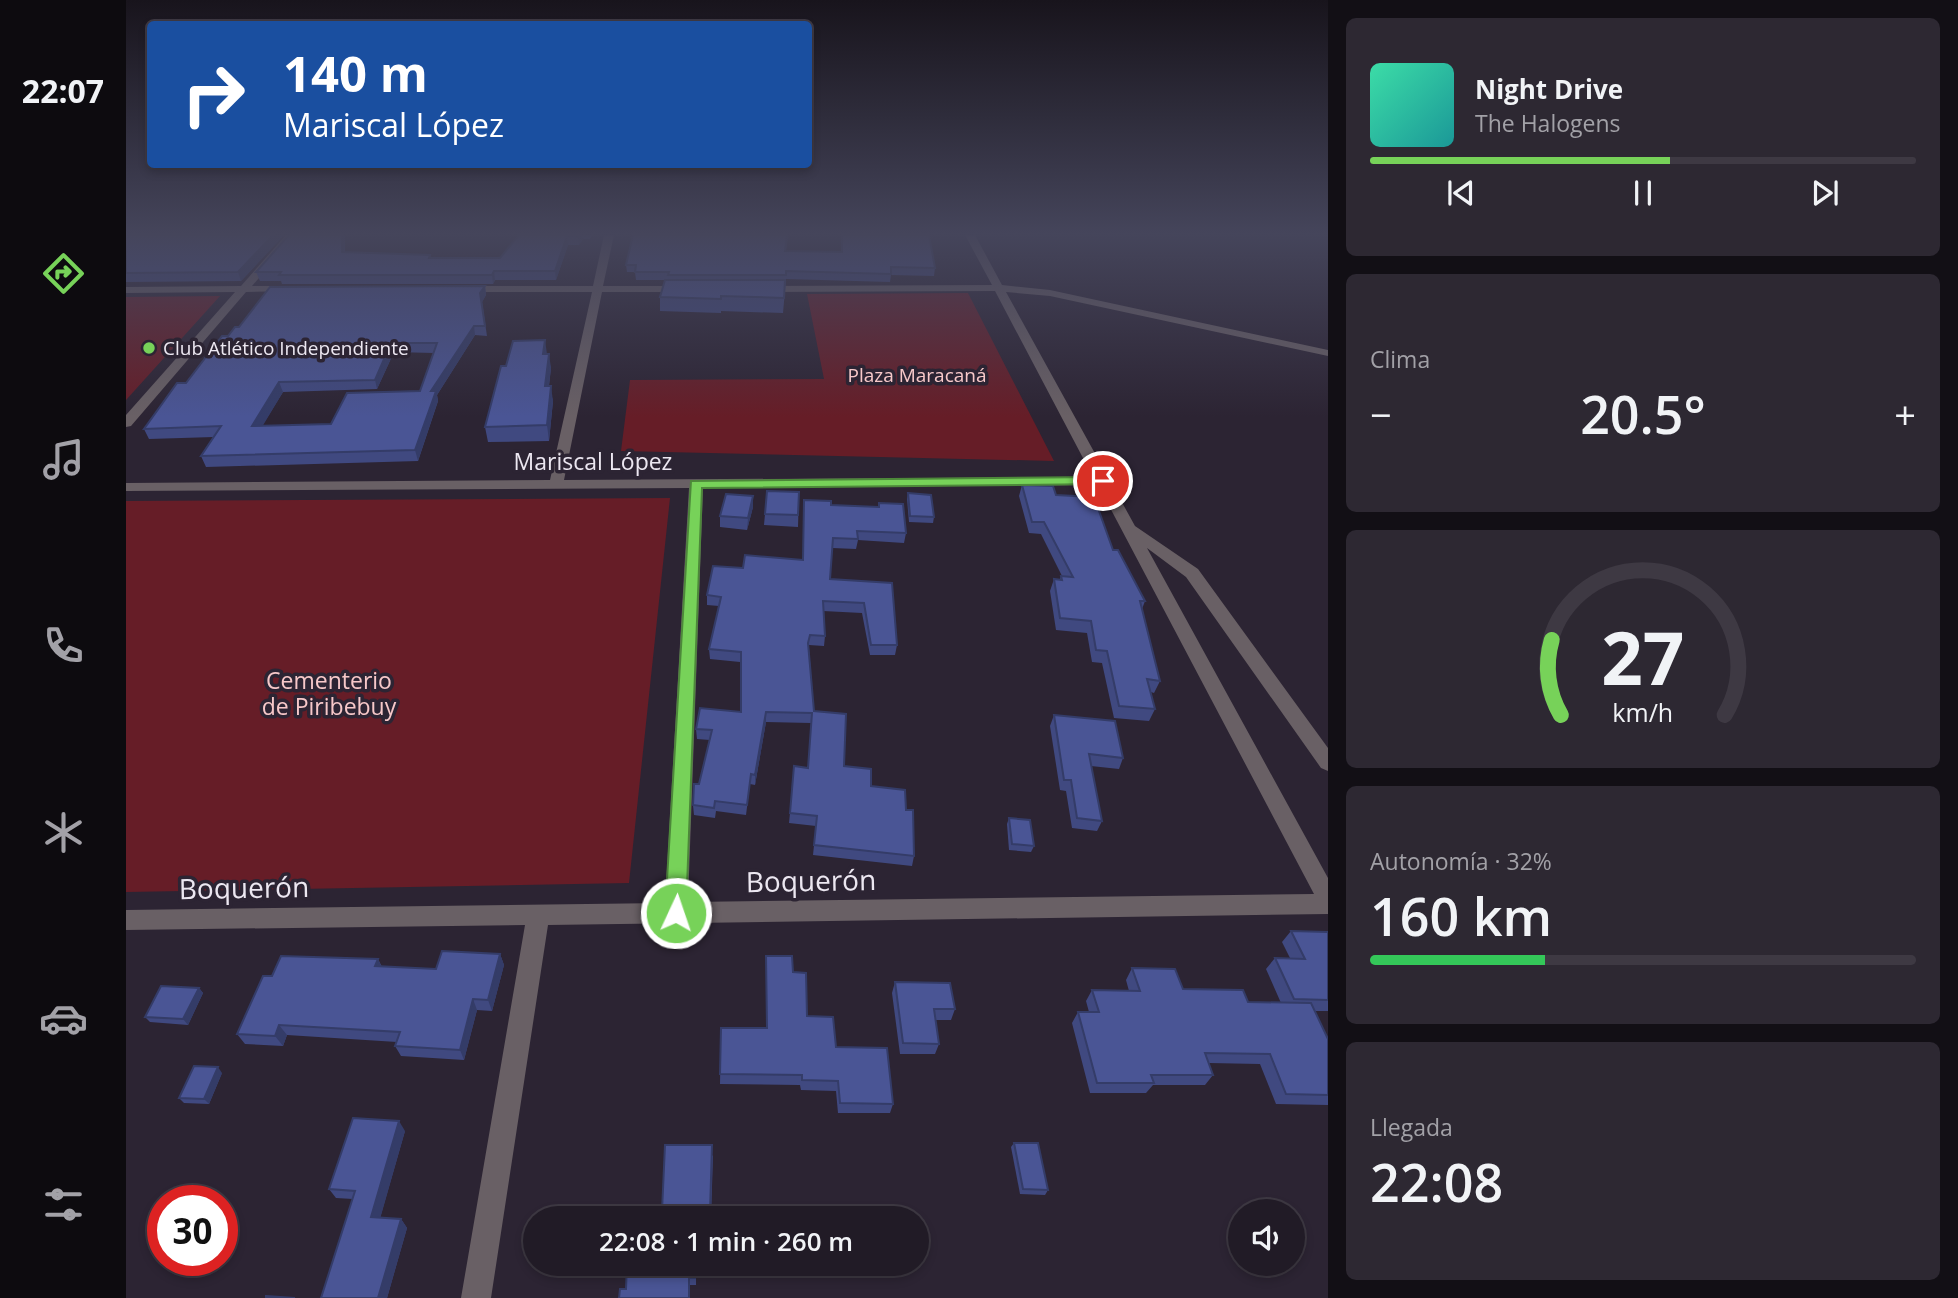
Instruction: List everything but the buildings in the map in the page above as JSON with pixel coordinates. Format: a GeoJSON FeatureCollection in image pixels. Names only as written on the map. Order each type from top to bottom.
{"type":"FeatureCollection","features":[{"type":"Feature","properties":{"kind":"street"},"geometry":{"type":"LineString","coordinates":[[126,423],[238,296]]}},
{"type":"Feature","properties":{"kind":"street"},"geometry":{"type":"LineString","coordinates":[[556,485],[596,296]]}},
{"type":"Feature","properties":{"kind":"street"},"geometry":{"type":"LineString","coordinates":[[1003,296],[1328,902]]}},
{"type":"Feature","properties":{"kind":"street"},"geometry":{"type":"LineString","coordinates":[[1062,296],[1328,353]]}},
{"type":"Feature","properties":{"kind":"street","name":"Mariscal López"},"geometry":{"type":"LineString","coordinates":[[126,488],[1103,481]]}},
{"type":"Feature","properties":{"kind":"street"},"geometry":{"type":"LineString","coordinates":[[676,913],[696,484]]}},
{"type":"Feature","properties":{"kind":"street"},"geometry":{"type":"LineString","coordinates":[[1127,526],[1192,573],[1328,764]]}},
{"type":"Feature","properties":{"kind":"street","name":"Boquerón"},"geometry":{"type":"LineString","coordinates":[[126,920],[1328,902]]}},
{"type":"Feature","properties":{"kind":"street"},"geometry":{"type":"LineString","coordinates":[[476,1298],[538,914]]}},
{"type":"Feature","properties":{"kind":"green space","name":"Club Atlético Independiente"},"geometry":{"type":"Polygon","coordinates":[[[220,296],[126,400],[126,297],[220,296]]]}},
{"type":"Feature","properties":{"kind":"green space","name":"Plaza Maracaná"},"geometry":{"type":"Polygon","coordinates":[[[807,296],[969,296],[1054,461],[621,451],[630,380],[824,379],[807,296]]]}},
{"type":"Feature","properties":{"kind":"green space","name":"Cementerio de Piribebuy"},"geometry":{"type":"Polygon","coordinates":[[[670,498],[629,883],[126,892],[126,501],[670,498]]]}},
{"type":"Feature","properties":{"kind":"place","name":"Club Atlético Independiente"},"geometry":{"type":"Point","coordinates":[149,348]}},
{"type":"Feature","properties":{"kind":"route"},"geometry":{"type":"LineString","coordinates":[[676,913],[696,484],[1103,481]]}}]}
